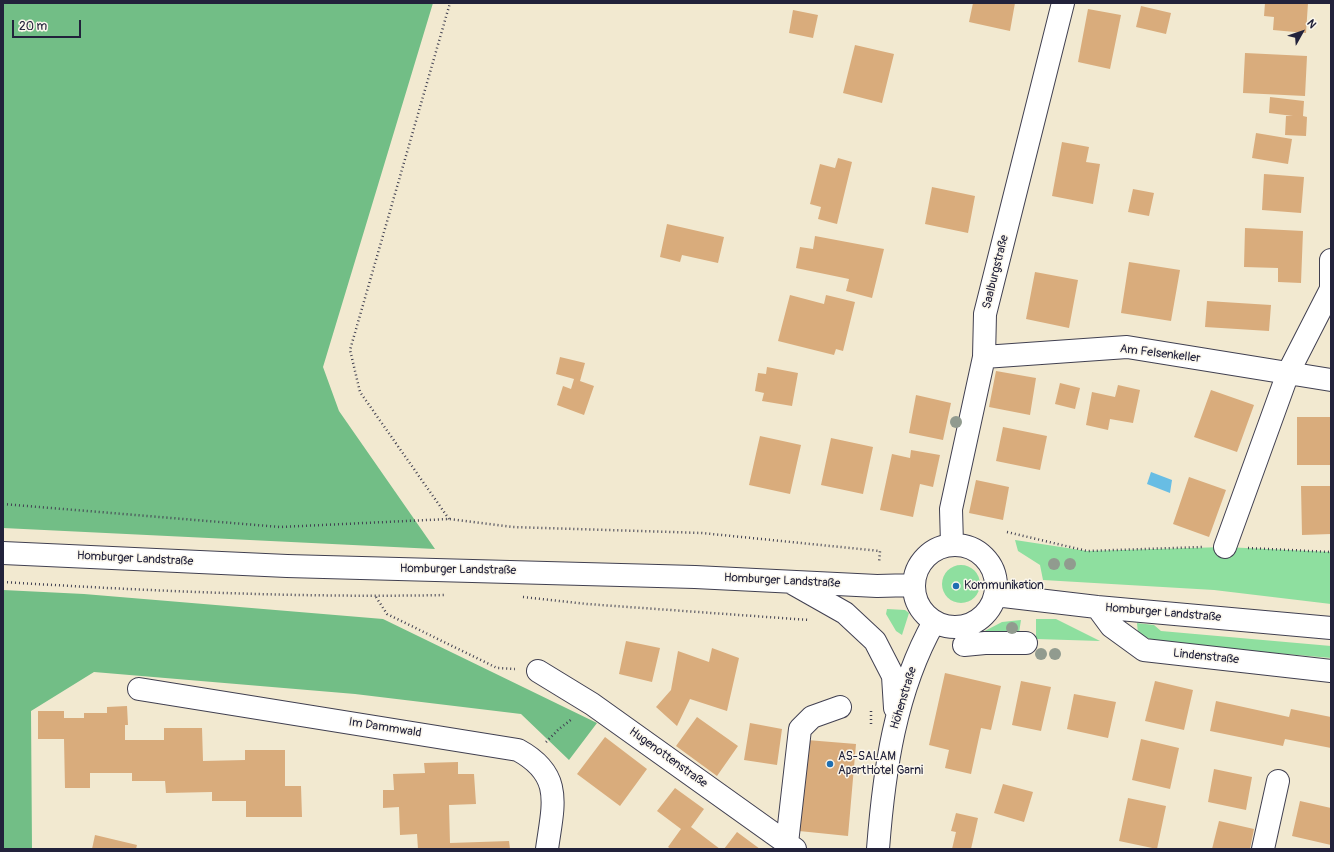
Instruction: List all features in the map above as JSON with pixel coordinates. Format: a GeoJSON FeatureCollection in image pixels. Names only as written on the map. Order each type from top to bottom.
{"type":"FeatureCollection","features":[{"type":"Feature","properties":{"kind":"street","name":"Saalburgstraße"},"geometry":{"type":"LineString","coordinates":[[952,544],[951,509],[984,357],[985,314],[1063,3]]}},
{"type":"Feature","properties":{"kind":"street"},"geometry":{"type":"LineString","coordinates":[[1225,547],[1288,373],[1330,289],[1331,260]]}},
{"type":"Feature","properties":{"kind":"street","name":"Am Felsenkeller"},"geometry":{"type":"LineString","coordinates":[[984,357],[1127,347],[1331,380]]}},
{"type":"Feature","properties":{"kind":"street"},"geometry":{"type":"LineString","coordinates":[[952,544],[975,550],[984,557],[991,567],[995,578],[994,595],[987,611],[979,619],[968,625],[957,627],[945,626],[934,622],[925,615],[918,605],[914,594],[916,571],[922,560],[930,552],[952,544]]}},
{"type":"Feature","properties":{"kind":"street","name":"Homburger Landstraße"},"geometry":{"type":"LineString","coordinates":[[3,553],[287,566],[672,576],[877,586],[914,585]]}},
{"type":"Feature","properties":{"kind":"street"},"geometry":{"type":"LineString","coordinates":[[789,581],[845,613],[875,641],[893,676],[896,719]]}},
{"type":"Feature","properties":{"kind":"street","name":"Homburger Landstraße"},"geometry":{"type":"LineString","coordinates":[[994,595],[1097,607],[1331,628]]}},
{"type":"Feature","properties":{"kind":"street","name":"Lindenstraße"},"geometry":{"type":"LineString","coordinates":[[1097,607],[1111,626],[1144,650],[1331,671]]}},
{"type":"Feature","properties":{"kind":"street","name":"Höhenstraße"},"geometry":{"type":"LineString","coordinates":[[878,849],[881,808],[896,719],[917,655],[934,622]]}},
{"type":"Feature","properties":{"kind":"street"},"geometry":{"type":"LineString","coordinates":[[964,645],[985,643],[1026,643]]}},
{"type":"Feature","properties":{"kind":"street","name":"Hugenottenstraße"},"geometry":{"type":"LineString","coordinates":[[538,671],[592,704],[791,846]]}},
{"type":"Feature","properties":{"kind":"street","name":"Im Dammwald"},"geometry":{"type":"LineString","coordinates":[[139,688],[518,750],[534,758],[546,772],[554,798],[547,849]]}},
{"type":"Feature","properties":{"kind":"street"},"geometry":{"type":"LineString","coordinates":[[791,846],[800,729],[812,718],[840,707]]}},
{"type":"Feature","properties":{"kind":"street"},"geometry":{"type":"LineString","coordinates":[[1263,849],[1278,780]]}},
{"type":"Feature","properties":{"kind":"path"},"geometry":{"type":"LineString","coordinates":[[449,519],[360,392],[350,350],[450,3]]}},
{"type":"Feature","properties":{"kind":"path"},"geometry":{"type":"LineString","coordinates":[[3,504],[280,527],[449,519],[513,527],[702,533],[880,550]]}},
{"type":"Feature","properties":{"kind":"path"},"geometry":{"type":"LineString","coordinates":[[1007,532],[1087,551],[1225,547],[1331,552]]}},
{"type":"Feature","properties":{"kind":"path"},"geometry":{"type":"LineString","coordinates":[[3,582],[157,591],[376,597],[448,595]]}},
{"type":"Feature","properties":{"kind":"path"},"geometry":{"type":"LineString","coordinates":[[518,596],[587,604],[812,620]]}},
{"type":"Feature","properties":{"kind":"path"},"geometry":{"type":"LineString","coordinates":[[376,597],[387,614],[497,668],[538,671]]}},
{"type":"Feature","properties":{"kind":"path"},"geometry":{"type":"LineString","coordinates":[[543,746],[559,729],[576,716]]}},
{"type":"Feature","properties":{"kind":"green space"},"geometry":{"type":"Polygon","coordinates":[[[3,3],[433,3],[323,367],[339,411],[435,549],[3,528],[3,3]]]}},
{"type":"Feature","properties":{"kind":"green space"},"geometry":{"type":"Polygon","coordinates":[[[1015,540],[1087,551],[1225,547],[1331,552],[1331,604],[1214,590],[1043,580],[1040,565],[1018,551],[1015,540]]]}},
{"type":"Feature","properties":{"kind":"green space"},"geometry":{"type":"Polygon","coordinates":[[[957,565],[965,565],[975,570],[979,577],[979,591],[975,598],[965,603],[957,603],[947,598],[945,595],[942,588],[942,580],[947,570],[950,568],[957,565]]]}},
{"type":"Feature","properties":{"kind":"green space"},"geometry":{"type":"Polygon","coordinates":[[[3,590],[84,594],[383,619],[597,723],[569,760],[521,714],[355,694],[94,672],[31,711],[32,849],[3,849],[3,590]]]}},
{"type":"Feature","properties":{"kind":"green space"},"geometry":{"type":"Polygon","coordinates":[[[887,609],[905,610],[909,613],[902,635],[896,631],[886,614],[887,609]]]}},
{"type":"Feature","properties":{"kind":"green space"},"geometry":{"type":"Polygon","coordinates":[[[1036,619],[1056,619],[1100,641],[1036,639],[1036,619]]]}},
{"type":"Feature","properties":{"kind":"green space"},"geometry":{"type":"Polygon","coordinates":[[[1021,620],[1019,633],[979,634],[1002,622],[1021,620]]]}},
{"type":"Feature","properties":{"kind":"green space"},"geometry":{"type":"Polygon","coordinates":[[[1137,623],[1154,625],[1161,631],[1331,646],[1331,658],[1160,643],[1138,634],[1137,623]]]}},
{"type":"Feature","properties":{"kind":"water"},"geometry":{"type":"Polygon","coordinates":[[[1151,472],[1172,480],[1170,493],[1147,484],[1151,472]]]}},
{"type":"Feature","properties":{"kind":"building"},"geometry":{"type":"Polygon","coordinates":[[[973,3],[1015,3],[1010,31],[969,22],[973,3]]]}},
{"type":"Feature","properties":{"kind":"building"},"geometry":{"type":"Polygon","coordinates":[[[1265,3],[1308,3],[1306,33],[1273,30],[1274,17],[1264,16],[1265,3]]]}},
{"type":"Feature","properties":{"kind":"building"},"geometry":{"type":"Polygon","coordinates":[[[1141,6],[1171,13],[1166,34],[1136,27],[1141,6]]]}},
{"type":"Feature","properties":{"kind":"building"},"geometry":{"type":"Polygon","coordinates":[[[1088,9],[1121,15],[1110,69],[1078,62],[1088,9]]]}},
{"type":"Feature","properties":{"kind":"building"},"geometry":{"type":"Polygon","coordinates":[[[793,10],[818,15],[813,38],[789,33],[793,10]]]}},
{"type":"Feature","properties":{"kind":"building"},"geometry":{"type":"Polygon","coordinates":[[[855,45],[894,54],[882,103],[843,93],[855,45]]]}},
{"type":"Feature","properties":{"kind":"building"},"geometry":{"type":"Polygon","coordinates":[[[1245,53],[1307,56],[1305,96],[1243,93],[1245,53]]]}},
{"type":"Feature","properties":{"kind":"building"},"geometry":{"type":"Polygon","coordinates":[[[1270,97],[1304,101],[1303,116],[1307,117],[1306,136],[1285,135],[1286,116],[1293,116],[1269,113],[1270,97]]]}},
{"type":"Feature","properties":{"kind":"building"},"geometry":{"type":"Polygon","coordinates":[[[1256,133],[1292,139],[1288,164],[1252,158],[1256,133]]]}},
{"type":"Feature","properties":{"kind":"building"},"geometry":{"type":"Polygon","coordinates":[[[1062,142],[1089,147],[1086,162],[1100,164],[1093,204],[1052,196],[1062,142]]]}},
{"type":"Feature","properties":{"kind":"building"},"geometry":{"type":"Polygon","coordinates":[[[838,158],[852,162],[837,224],[818,219],[821,207],[810,204],[820,164],[835,168],[838,158]]]}},
{"type":"Feature","properties":{"kind":"building"},"geometry":{"type":"Polygon","coordinates":[[[1264,174],[1304,177],[1301,213],[1262,210],[1264,174]]]}},
{"type":"Feature","properties":{"kind":"building"},"geometry":{"type":"Polygon","coordinates":[[[932,187],[975,196],[968,233],[925,224],[932,187]]]}},
{"type":"Feature","properties":{"kind":"building"},"geometry":{"type":"Polygon","coordinates":[[[1133,189],[1154,193],[1149,216],[1128,212],[1133,189]]]}},
{"type":"Feature","properties":{"kind":"building"},"geometry":{"type":"Polygon","coordinates":[[[667,224],[724,237],[718,263],[682,255],[680,262],[660,257],[667,224]]]}},
{"type":"Feature","properties":{"kind":"building"},"geometry":{"type":"Polygon","coordinates":[[[1245,228],[1303,231],[1301,283],[1278,282],[1278,268],[1244,267],[1245,228]]]}},
{"type":"Feature","properties":{"kind":"building"},"geometry":{"type":"Polygon","coordinates":[[[815,236],[884,249],[872,298],[846,291],[849,279],[796,268],[800,247],[813,249],[815,236]]]}},
{"type":"Feature","properties":{"kind":"building"},"geometry":{"type":"Polygon","coordinates":[[[1129,262],[1180,270],[1171,321],[1121,313],[1129,262]]]}},
{"type":"Feature","properties":{"kind":"building"},"geometry":{"type":"Polygon","coordinates":[[[1035,272],[1078,280],[1069,328],[1026,319],[1035,272]]]}},
{"type":"Feature","properties":{"kind":"building"},"geometry":{"type":"Polygon","coordinates":[[[790,295],[824,304],[826,295],[855,302],[843,351],[836,349],[834,355],[778,341],[790,295]]]}},
{"type":"Feature","properties":{"kind":"building"},"geometry":{"type":"Polygon","coordinates":[[[1207,301],[1271,305],[1269,331],[1205,327],[1207,301]]]}},
{"type":"Feature","properties":{"kind":"building"},"geometry":{"type":"Polygon","coordinates":[[[560,357],[585,363],[580,381],[594,386],[584,415],[557,405],[563,386],[571,389],[574,379],[556,374],[560,357]]]}},
{"type":"Feature","properties":{"kind":"building"},"geometry":{"type":"Polygon","coordinates":[[[767,367],[798,373],[792,406],[762,401],[764,393],[755,391],[758,373],[766,374],[767,367]]]}},
{"type":"Feature","properties":{"kind":"building"},"geometry":{"type":"Polygon","coordinates":[[[996,371],[1036,378],[1030,415],[989,407],[996,371]]]}},
{"type":"Feature","properties":{"kind":"building"},"geometry":{"type":"Polygon","coordinates":[[[1060,383],[1080,388],[1075,409],[1055,404],[1060,383]]]}},
{"type":"Feature","properties":{"kind":"building"},"geometry":{"type":"Polygon","coordinates":[[[1118,385],[1140,390],[1133,423],[1110,419],[1108,430],[1086,425],[1092,392],[1115,397],[1118,385]]]}},
{"type":"Feature","properties":{"kind":"building"},"geometry":{"type":"Polygon","coordinates":[[[1211,390],[1254,405],[1237,452],[1194,437],[1211,390]]]}},
{"type":"Feature","properties":{"kind":"building"},"geometry":{"type":"Polygon","coordinates":[[[916,395],[951,403],[943,440],[909,433],[916,395]]]}},
{"type":"Feature","properties":{"kind":"building"},"geometry":{"type":"Polygon","coordinates":[[[1297,417],[1331,417],[1331,465],[1297,465],[1297,417]]]}},
{"type":"Feature","properties":{"kind":"building"},"geometry":{"type":"Polygon","coordinates":[[[1003,427],[1047,436],[1040,470],[996,461],[1003,427]]]}},
{"type":"Feature","properties":{"kind":"building"},"geometry":{"type":"Polygon","coordinates":[[[760,436],[801,445],[790,494],[749,485],[760,436]]]}},
{"type":"Feature","properties":{"kind":"building"},"geometry":{"type":"Polygon","coordinates":[[[831,438],[873,447],[863,494],[821,485],[831,438]]]}},
{"type":"Feature","properties":{"kind":"building"},"geometry":{"type":"Polygon","coordinates":[[[911,450],[940,455],[933,487],[920,484],[913,517],[880,510],[892,454],[910,458],[911,450]]]}},
{"type":"Feature","properties":{"kind":"building"},"geometry":{"type":"Polygon","coordinates":[[[1189,477],[1226,490],[1209,537],[1173,524],[1189,477]]]}},
{"type":"Feature","properties":{"kind":"building"},"geometry":{"type":"Polygon","coordinates":[[[976,480],[1009,487],[1003,520],[969,513],[976,480]]]}},
{"type":"Feature","properties":{"kind":"building"},"geometry":{"type":"Polygon","coordinates":[[[1301,486],[1331,486],[1331,534],[1302,535],[1301,486]]]}},
{"type":"Feature","properties":{"kind":"building"},"geometry":{"type":"Polygon","coordinates":[[[626,641],[660,648],[652,682],[619,674],[626,641]]]}},
{"type":"Feature","properties":{"kind":"building"},"geometry":{"type":"Polygon","coordinates":[[[712,648],[739,658],[727,711],[690,699],[677,726],[656,707],[671,690],[678,651],[709,662],[712,648]]]}},
{"type":"Feature","properties":{"kind":"building"},"geometry":{"type":"Polygon","coordinates":[[[945,673],[1001,686],[991,730],[981,728],[971,774],[945,768],[949,750],[929,745],[945,673]]]}},
{"type":"Feature","properties":{"kind":"building"},"geometry":{"type":"Polygon","coordinates":[[[1021,681],[1051,687],[1041,731],[1012,725],[1021,681]]]}},
{"type":"Feature","properties":{"kind":"building"},"geometry":{"type":"Polygon","coordinates":[[[1155,681],[1193,690],[1184,730],[1145,721],[1155,681]]]}},
{"type":"Feature","properties":{"kind":"building"},"geometry":{"type":"Polygon","coordinates":[[[1074,694],[1116,702],[1108,738],[1067,729],[1074,694]]]}},
{"type":"Feature","properties":{"kind":"building"},"geometry":{"type":"Polygon","coordinates":[[[1216,701],[1289,717],[1291,709],[1331,717],[1331,748],[1285,739],[1283,746],[1210,731],[1216,701]]]}},
{"type":"Feature","properties":{"kind":"building"},"geometry":{"type":"Polygon","coordinates":[[[127,706],[128,725],[125,725],[125,740],[164,740],[164,728],[202,728],[203,761],[245,760],[245,750],[285,750],[285,786],[301,786],[302,817],[246,817],[246,801],[212,801],[212,792],[166,793],[165,781],[132,781],[132,773],[90,773],[90,788],[65,788],[64,739],[38,739],[38,711],[64,711],[64,718],[84,718],[84,713],[107,713],[107,707],[127,706]]]}},
{"type":"Feature","properties":{"kind":"building"},"geometry":{"type":"Polygon","coordinates":[[[697,717],[738,746],[717,776],[676,746],[697,717]]]}},
{"type":"Feature","properties":{"kind":"building"},"geometry":{"type":"Polygon","coordinates":[[[750,723],[782,729],[777,765],[744,760],[750,723]]]}},
{"type":"Feature","properties":{"kind":"building"},"geometry":{"type":"Polygon","coordinates":[[[605,737],[647,769],[620,806],[577,774],[605,737]]]}},
{"type":"Feature","properties":{"kind":"building"},"geometry":{"type":"Polygon","coordinates":[[[1141,739],[1179,748],[1170,789],[1132,780],[1141,739]]]}},
{"type":"Feature","properties":{"kind":"building"},"geometry":{"type":"Polygon","coordinates":[[[807,740],[856,744],[848,836],[799,831],[807,740]]]}},
{"type":"Feature","properties":{"kind":"building"},"geometry":{"type":"Polygon","coordinates":[[[458,762],[458,774],[474,774],[476,804],[449,805],[450,843],[509,841],[510,849],[418,849],[417,834],[400,835],[399,807],[383,808],[383,790],[394,790],[393,774],[425,773],[424,763],[458,762]]]}},
{"type":"Feature","properties":{"kind":"building"},"geometry":{"type":"Polygon","coordinates":[[[1214,769],[1252,777],[1246,810],[1208,802],[1214,769]]]}},
{"type":"Feature","properties":{"kind":"building"},"geometry":{"type":"Polygon","coordinates":[[[1003,784],[1033,792],[1024,822],[994,813],[1003,784]]]}},
{"type":"Feature","properties":{"kind":"building"},"geometry":{"type":"Polygon","coordinates":[[[675,788],[704,809],[691,827],[720,849],[671,849],[668,847],[681,829],[657,811],[675,788]]]}},
{"type":"Feature","properties":{"kind":"building"},"geometry":{"type":"Polygon","coordinates":[[[1128,798],[1166,806],[1157,849],[1119,841],[1128,798]]]}},
{"type":"Feature","properties":{"kind":"building"},"geometry":{"type":"Polygon","coordinates":[[[1300,801],[1331,808],[1331,845],[1292,836],[1300,801]]]}},
{"type":"Feature","properties":{"kind":"building"},"geometry":{"type":"Polygon","coordinates":[[[956,813],[978,818],[971,849],[952,849],[956,832],[951,831],[956,813]]]}},
{"type":"Feature","properties":{"kind":"building"},"geometry":{"type":"Polygon","coordinates":[[[1219,821],[1254,829],[1250,849],[1212,849],[1219,821]]]}},
{"type":"Feature","properties":{"kind":"building"},"geometry":{"type":"Polygon","coordinates":[[[737,832],[760,849],[724,849],[737,832]]]}},
{"type":"Feature","properties":{"kind":"building"},"geometry":{"type":"Polygon","coordinates":[[[95,835],[137,845],[136,849],[92,849],[95,835]]]}},
{"type":"Feature","properties":{"kind":"place","name":"Kommunikation"},"geometry":{"type":"Point","coordinates":[956,586]}},
{"type":"Feature","properties":{"kind":"place","name":"AS-SALAM ApartHotel Garni"},"geometry":{"type":"Point","coordinates":[830,764]}}]}
